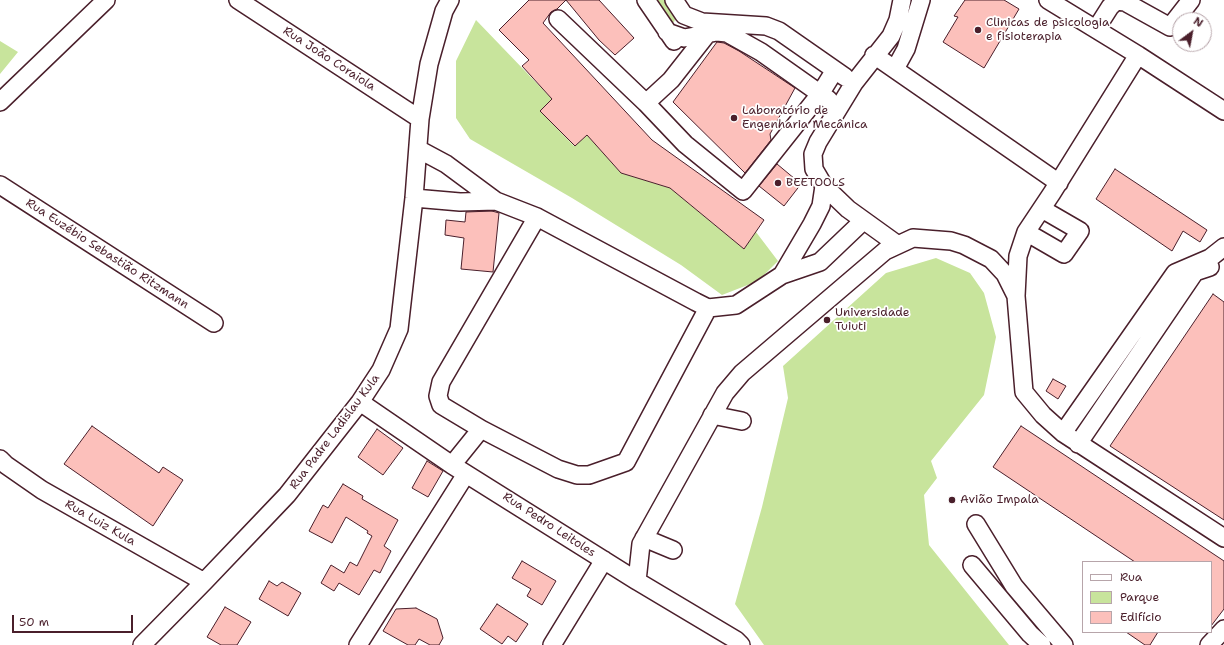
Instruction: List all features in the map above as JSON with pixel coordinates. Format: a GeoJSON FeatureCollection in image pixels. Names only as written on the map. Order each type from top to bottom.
{"type":"FeatureCollection","features":[{"type":"Feature","properties":{"kind":"street"},"geometry":{"type":"LineString","coordinates":[[0,102],[106,0]]}},
{"type":"Feature","properties":{"kind":"street","name":"Rua João Coraiola"},"geometry":{"type":"LineString","coordinates":[[238,0],[420,119]]}},
{"type":"Feature","properties":{"kind":"street","name":"Rua Padre Ladislau Kula"},"geometry":{"type":"LineString","coordinates":[[143,644],[287,495],[360,402],[381,370],[399,329],[414,198],[420,119],[434,41],[444,10],[450,0]]}},
{"type":"Feature","properties":{"kind":"street"},"geometry":{"type":"LineString","coordinates":[[646,0],[681,55],[681,65]]}},
{"type":"Feature","properties":{"kind":"street"},"geometry":{"type":"LineString","coordinates":[[674,0],[684,15],[702,22],[766,26],[779,31],[854,83]]}},
{"type":"Feature","properties":{"kind":"street"},"geometry":{"type":"LineString","coordinates":[[898,245],[863,221],[824,186],[814,168],[814,154],[818,142],[854,83],[874,55],[891,36],[898,20],[902,0]]}},
{"type":"Feature","properties":{"kind":"street"},"geometry":{"type":"LineString","coordinates":[[895,69],[906,49],[921,0]]}},
{"type":"Feature","properties":{"kind":"street"},"geometry":{"type":"LineString","coordinates":[[1048,0],[1138,55],[1224,111]]}},
{"type":"Feature","properties":{"kind":"street"},"geometry":{"type":"LineString","coordinates":[[1096,29],[1110,7],[1116,1],[1125,1],[1170,27],[1191,0]]}},
{"type":"Feature","properties":{"kind":"street"},"geometry":{"type":"LineString","coordinates":[[558,19],[646,103],[684,144],[743,191],[820,94],[835,70]]}},
{"type":"Feature","properties":{"kind":"street"},"geometry":{"type":"LineString","coordinates":[[667,32],[684,38],[708,33],[727,33],[760,52],[839,107]]}},
{"type":"Feature","properties":{"kind":"street"},"geometry":{"type":"LineString","coordinates":[[646,103],[671,80],[681,65],[708,33]]}},
{"type":"Feature","properties":{"kind":"street"},"geometry":{"type":"LineString","coordinates":[[874,55],[1059,183]]}},
{"type":"Feature","properties":{"kind":"street"},"geometry":{"type":"LineString","coordinates":[[1138,55],[1059,183],[1026,232],[1018,256],[1016,296],[1024,392],[1043,415],[1078,444],[1224,538]]}},
{"type":"Feature","properties":{"kind":"street"},"geometry":{"type":"LineString","coordinates":[[418,150],[446,164],[496,201],[537,216],[708,308],[736,305],[782,275],[820,262],[863,221]]}},
{"type":"Feature","properties":{"kind":"street","name":"Rua Euzébio Sebastião Ritzmann"},"geometry":{"type":"LineString","coordinates":[[0,185],[214,323]]}},
{"type":"Feature","properties":{"kind":"street"},"geometry":{"type":"LineString","coordinates":[[782,275],[812,224],[820,206],[824,186]]}},
{"type":"Feature","properties":{"kind":"street"},"geometry":{"type":"LineString","coordinates":[[414,198],[460,202],[496,201]]}},
{"type":"Feature","properties":{"kind":"street"},"geometry":{"type":"LineString","coordinates":[[1026,232],[1064,254],[1080,231],[1042,209]]}},
{"type":"Feature","properties":{"kind":"street"},"geometry":{"type":"LineString","coordinates":[[537,216],[441,382],[438,396],[441,405],[481,429],[558,469],[576,475],[589,475],[626,462],[708,308]]}},
{"type":"Feature","properties":{"kind":"street"},"geometry":{"type":"LineString","coordinates":[[637,581],[641,544],[725,393],[742,373],[885,251],[912,238],[951,241],[964,245],[991,259],[1004,274],[1016,296]]}},
{"type":"Feature","properties":{"kind":"street"},"geometry":{"type":"LineString","coordinates":[[1063,433],[1175,273],[1210,258],[1224,247]]}},
{"type":"Feature","properties":{"kind":"street"},"geometry":{"type":"LineString","coordinates":[[1078,444],[1194,272],[1215,266],[1224,259]]}},
{"type":"Feature","properties":{"kind":"street","name":"Rua Pedro Leitoles"},"geometry":{"type":"LineString","coordinates":[[360,402],[459,469],[637,581],[736,640],[741,645]]}},
{"type":"Feature","properties":{"kind":"street"},"geometry":{"type":"LineString","coordinates":[[712,416],[742,421]]}},
{"type":"Feature","properties":{"kind":"street"},"geometry":{"type":"LineString","coordinates":[[358,645],[481,429]]}},
{"type":"Feature","properties":{"kind":"street","name":"Rua Luiz Kula"},"geometry":{"type":"LineString","coordinates":[[0,458],[6,465],[42,490],[204,582]]}},
{"type":"Feature","properties":{"kind":"street"},"geometry":{"type":"LineString","coordinates":[[976,524],[1014,586],[1064,645]]}},
{"type":"Feature","properties":{"kind":"street"},"geometry":{"type":"LineString","coordinates":[[644,538],[673,550]]}},
{"type":"Feature","properties":{"kind":"street"},"geometry":{"type":"LineString","coordinates":[[552,645],[604,560]]}},
{"type":"Feature","properties":{"kind":"street"},"geometry":{"type":"LineString","coordinates":[[972,565],[1030,634],[1042,645]]}},
{"type":"Feature","properties":{"kind":"green space"},"geometry":{"type":"Polygon","coordinates":[[[652,0],[665,0],[676,17],[674,22],[669,22],[652,0]]]}},
{"type":"Feature","properties":{"kind":"green space"},"geometry":{"type":"Polygon","coordinates":[[[476,20],[552,99],[540,111],[574,146],[587,135],[621,173],[670,188],[744,249],[756,232],[778,261],[758,281],[722,295],[681,265],[572,198],[470,139],[456,118],[456,61],[476,20]]]}},
{"type":"Feature","properties":{"kind":"green space"},"geometry":{"type":"Polygon","coordinates":[[[0,41],[18,52],[0,74],[0,41]]]}},
{"type":"Feature","properties":{"kind":"green space"},"geometry":{"type":"Polygon","coordinates":[[[936,258],[970,273],[984,293],[996,337],[984,395],[931,461],[937,478],[924,495],[929,545],[1009,645],[764,645],[735,604],[762,507],[788,398],[783,366],[886,273],[936,258]]]}},
{"type":"Feature","properties":{"kind":"building"},"geometry":{"type":"Polygon","coordinates":[[[529,0],[566,0],[557,9],[551,12],[543,23],[652,140],[764,220],[744,249],[670,188],[621,173],[587,135],[575,146],[540,111],[552,99],[522,66],[529,60],[499,30],[529,0]]]}},
{"type":"Feature","properties":{"kind":"building"},"geometry":{"type":"Polygon","coordinates":[[[566,0],[599,0],[634,38],[615,55],[599,40],[566,0]]]}},
{"type":"Feature","properties":{"kind":"building","name":"Clinicas de psicologia e fisioterapia"},"geometry":{"type":"Polygon","coordinates":[[[965,0],[1004,0],[1019,9],[984,68],[943,42],[958,17],[954,16],[965,0]]]}},
{"type":"Feature","properties":{"kind":"building","name":"Laboratório de Engenharia Mecânica"},"geometry":{"type":"Polygon","coordinates":[[[717,42],[724,43],[739,51],[795,88],[770,134],[771,140],[745,173],[673,102],[717,42]]]}},
{"type":"Feature","properties":{"kind":"building","name":"BEETOOLS"},"geometry":{"type":"Polygon","coordinates":[[[777,164],[801,184],[784,206],[759,186],[777,164]]]}},
{"type":"Feature","properties":{"kind":"building"},"geometry":{"type":"Polygon","coordinates":[[[1115,169],[1207,230],[1200,242],[1183,231],[1172,251],[1096,199],[1115,169]]]}},
{"type":"Feature","properties":{"kind":"building"},"geometry":{"type":"Polygon","coordinates":[[[492,211],[499,213],[493,272],[461,269],[464,238],[445,235],[446,220],[465,222],[466,212],[492,211]]]}},
{"type":"Feature","properties":{"kind":"building"},"geometry":{"type":"Polygon","coordinates":[[[1213,294],[1224,302],[1224,520],[1110,446],[1213,294]]]}},
{"type":"Feature","properties":{"kind":"building"},"geometry":{"type":"Polygon","coordinates":[[[1053,379],[1066,386],[1058,399],[1046,391],[1053,379]]]}},
{"type":"Feature","properties":{"kind":"building"},"geometry":{"type":"Polygon","coordinates":[[[92,426],[159,473],[163,467],[183,480],[153,526],[64,464],[92,426]]]}},
{"type":"Feature","properties":{"kind":"building"},"geometry":{"type":"Polygon","coordinates":[[[1021,426],[1224,561],[1224,609],[1212,625],[1212,561],[1134,561],[993,467],[1021,426]]]}},
{"type":"Feature","properties":{"kind":"building"},"geometry":{"type":"Polygon","coordinates":[[[377,429],[403,448],[383,475],[358,457],[377,429]]]}},
{"type":"Feature","properties":{"kind":"building"},"geometry":{"type":"Polygon","coordinates":[[[427,461],[443,471],[428,497],[412,488],[427,461]]]}},
{"type":"Feature","properties":{"kind":"building"},"geometry":{"type":"Polygon","coordinates":[[[343,484],[363,496],[362,499],[398,520],[384,546],[391,551],[380,573],[374,570],[359,595],[339,583],[334,591],[321,583],[331,565],[344,573],[350,562],[357,566],[372,536],[367,533],[368,531],[346,517],[332,543],[309,531],[323,505],[328,508],[343,484]]]}},
{"type":"Feature","properties":{"kind":"building"},"geometry":{"type":"Polygon","coordinates":[[[522,561],[556,581],[542,605],[527,596],[531,589],[512,578],[522,561]]]}},
{"type":"Feature","properties":{"kind":"building"},"geometry":{"type":"Polygon","coordinates":[[[269,581],[277,586],[282,582],[301,593],[288,616],[259,599],[269,581]]]}},
{"type":"Feature","properties":{"kind":"building"},"geometry":{"type":"Polygon","coordinates":[[[497,604],[528,624],[516,642],[508,636],[502,644],[480,629],[497,604]]]}},
{"type":"Feature","properties":{"kind":"building"},"geometry":{"type":"Polygon","coordinates":[[[225,607],[251,622],[237,645],[221,645],[207,637],[225,607]]]}},
{"type":"Feature","properties":{"kind":"building"},"geometry":{"type":"Polygon","coordinates":[[[416,608],[437,619],[443,638],[439,645],[430,645],[419,639],[415,645],[408,645],[383,631],[396,609],[416,608]]]}},
{"type":"Feature","properties":{"kind":"building"},"geometry":{"type":"Polygon","coordinates":[[[1127,633],[1157,633],[1150,645],[1145,645],[1127,633]]]}},
{"type":"Feature","properties":{"kind":"place","name":"Clinicas de psicologia e fisioterapia"},"geometry":{"type":"Point","coordinates":[978,30]}},
{"type":"Feature","properties":{"kind":"place","name":"Laboratório de Engenharia Mecânica"},"geometry":{"type":"Point","coordinates":[734,118]}},
{"type":"Feature","properties":{"kind":"place","name":"BEETOOLS"},"geometry":{"type":"Point","coordinates":[778,183]}},
{"type":"Feature","properties":{"kind":"place","name":"Universidade Tuiuti"},"geometry":{"type":"Point","coordinates":[827,320]}},
{"type":"Feature","properties":{"kind":"place","name":"Avião Impala"},"geometry":{"type":"Point","coordinates":[952,500]}}]}
